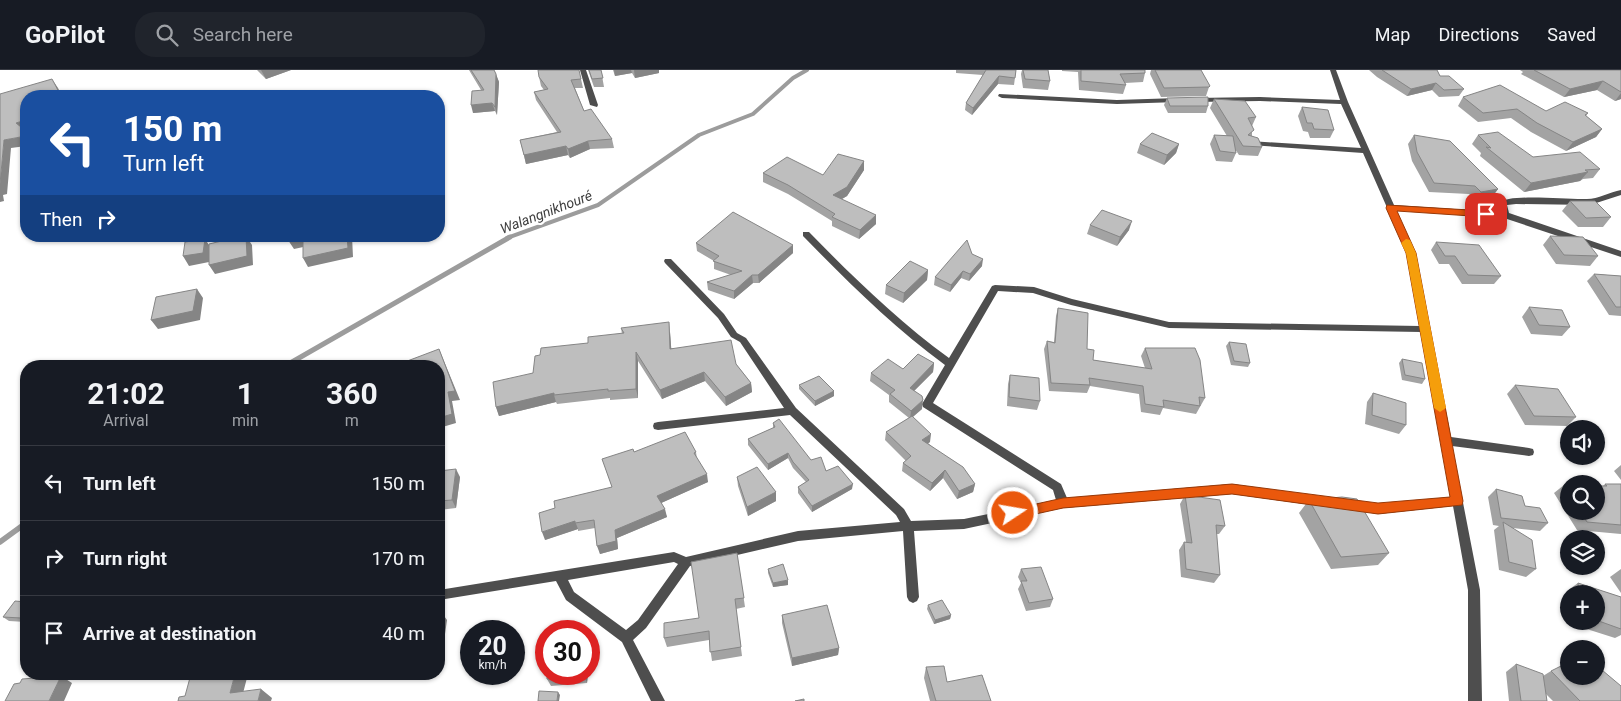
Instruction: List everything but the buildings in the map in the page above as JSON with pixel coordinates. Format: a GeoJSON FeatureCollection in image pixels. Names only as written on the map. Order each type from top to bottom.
{"type":"FeatureCollection","features":[{"type":"Feature","properties":{"kind":"street"},"geometry":{"type":"LineString","coordinates":[[583,70],[594,105]]}},
{"type":"Feature","properties":{"kind":"street"},"geometry":{"type":"LineString","coordinates":[[1333,70],[1344,102],[1411,253],[1474,590],[1475,701]]}},
{"type":"Feature","properties":{"kind":"street"},"geometry":{"type":"LineString","coordinates":[[1002,96],[1117,102],[1260,99],[1344,102]]}},
{"type":"Feature","properties":{"kind":"street"},"geometry":{"type":"LineString","coordinates":[[1250,143],[1366,151]]}},
{"type":"Feature","properties":{"kind":"street"},"geometry":{"type":"LineString","coordinates":[[1505,215],[1502,203],[1516,201],[1590,202],[1621,192]]}},
{"type":"Feature","properties":{"kind":"street"},"geometry":{"type":"LineString","coordinates":[[1391,208],[1505,215],[1621,254]]}},
{"type":"Feature","properties":{"kind":"street"},"geometry":{"type":"LineString","coordinates":[[806,234],[848,276],[930,350],[950,364]]}},
{"type":"Feature","properties":{"kind":"street"},"geometry":{"type":"LineString","coordinates":[[668,260],[721,316],[734,335],[743,340],[792,411],[900,512],[908,526],[913,596]]}},
{"type":"Feature","properties":{"kind":"street"},"geometry":{"type":"LineString","coordinates":[[1063,503],[1057,487],[927,404],[995,288],[1034,290],[1071,302],[1170,324],[1425,329]]}},
{"type":"Feature","properties":{"kind":"street"},"geometry":{"type":"LineString","coordinates":[[658,426],[792,411]]}},
{"type":"Feature","properties":{"kind":"street"},"geometry":{"type":"LineString","coordinates":[[1446,441],[1529,452]]}},
{"type":"Feature","properties":{"kind":"street"},"geometry":{"type":"LineString","coordinates":[[445,594],[560,577],[674,556],[686,562],[798,536],[908,526],[964,524],[1063,503],[1232,489],[1378,508],[1457,501]]}},
{"type":"Feature","properties":{"kind":"street"},"geometry":{"type":"LineString","coordinates":[[626,638],[642,624],[686,562]]}},
{"type":"Feature","properties":{"kind":"street"},"geometry":{"type":"LineString","coordinates":[[560,577],[570,596],[626,638],[658,701]]}},
{"type":"Feature","properties":{"kind":"waterway","name":"Walangnikhouré"},"geometry":{"type":"LineString","coordinates":[[507,238],[598,205],[699,135],[753,114],[793,78],[807,70]]}},
{"type":"Feature","properties":{"kind":"waterway","name":"Walangnikhouré"},"geometry":{"type":"LineString","coordinates":[[295,360],[510,237]]}},
{"type":"Feature","properties":{"kind":"waterway","name":"Walangnikhouré"},"geometry":{"type":"LineString","coordinates":[[0,542],[20,527]]}},
{"type":"Feature","properties":{"kind":"slow traffic"},"geometry":{"type":"LineString","coordinates":[[1406,243],[1411,253],[1440,408]]}},
{"type":"Feature","properties":{"kind":"route"},"geometry":{"type":"LineString","coordinates":[[1013,513],[1063,503],[1232,489],[1378,508],[1457,501],[1411,253],[1391,208],[1486,214]]}}]}
